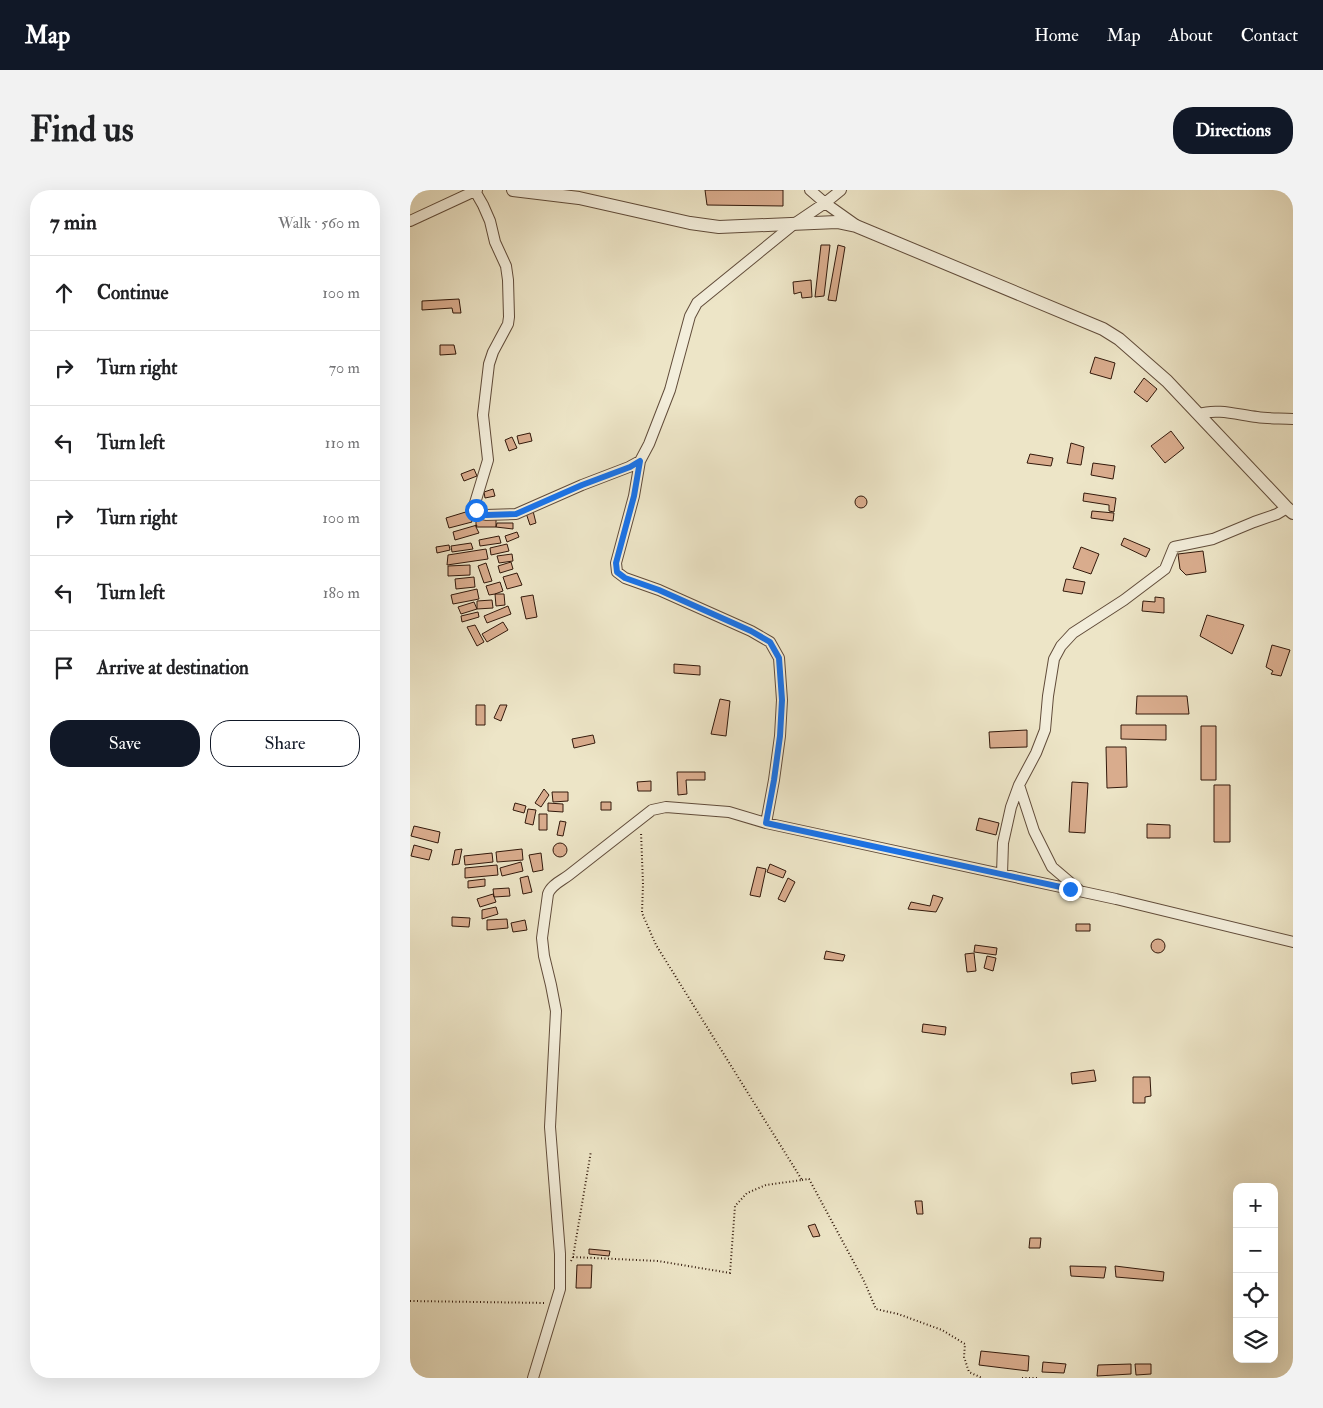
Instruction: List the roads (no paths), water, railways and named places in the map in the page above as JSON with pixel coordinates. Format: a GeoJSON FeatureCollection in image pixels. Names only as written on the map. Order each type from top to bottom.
{"type":"FeatureCollection","features":[{"type":"Feature","properties":{"kind":"street"},"geometry":{"type":"LineString","coordinates":[[410,220],[476,190],[490,221],[495,242],[506,266],[509,317],[508,324],[493,352],[489,364],[483,415],[488,460],[475,503],[476,510],[486,515],[516,514],[582,485],[630,467],[640,461]]}},
{"type":"Feature","properties":{"kind":"street"},"geometry":{"type":"LineString","coordinates":[[513,190],[579,198],[690,223],[718,226],[837,222],[856,226],[1103,329],[1119,339],[1167,381],[1290,511]]}},
{"type":"Feature","properties":{"kind":"street"},"geometry":{"type":"LineString","coordinates":[[810,190],[856,226]]}},
{"type":"Feature","properties":{"kind":"street"},"geometry":{"type":"LineString","coordinates":[[766,823],[780,736],[782,700],[779,658],[770,642],[751,631],[659,590],[625,578],[617,572],[616,563],[634,496],[640,461],[649,444],[670,390],[690,316],[697,303],[794,224],[841,190]]}},
{"type":"Feature","properties":{"kind":"street"},"geometry":{"type":"LineString","coordinates":[[1199,414],[1215,412],[1259,418],[1293,419]]}},
{"type":"Feature","properties":{"kind":"street"},"geometry":{"type":"LineString","coordinates":[[1002,874],[1003,843],[1011,807],[1019,785],[1036,753],[1045,730],[1054,659],[1061,646],[1073,632],[1124,600],[1166,569],[1174,547],[1213,539],[1254,522],[1290,511]]}},
{"type":"Feature","properties":{"kind":"street"},"geometry":{"type":"LineString","coordinates":[[1019,785],[1034,831],[1052,867],[1080,891]]}},
{"type":"Feature","properties":{"kind":"street"},"geometry":{"type":"LineString","coordinates":[[533,1378],[560,1289],[560,1254],[550,1128],[556,1011],[542,938],[548,894],[550,889],[557,883],[652,810],[666,807],[729,812],[766,823],[1080,891],[1293,942]]}}]}
